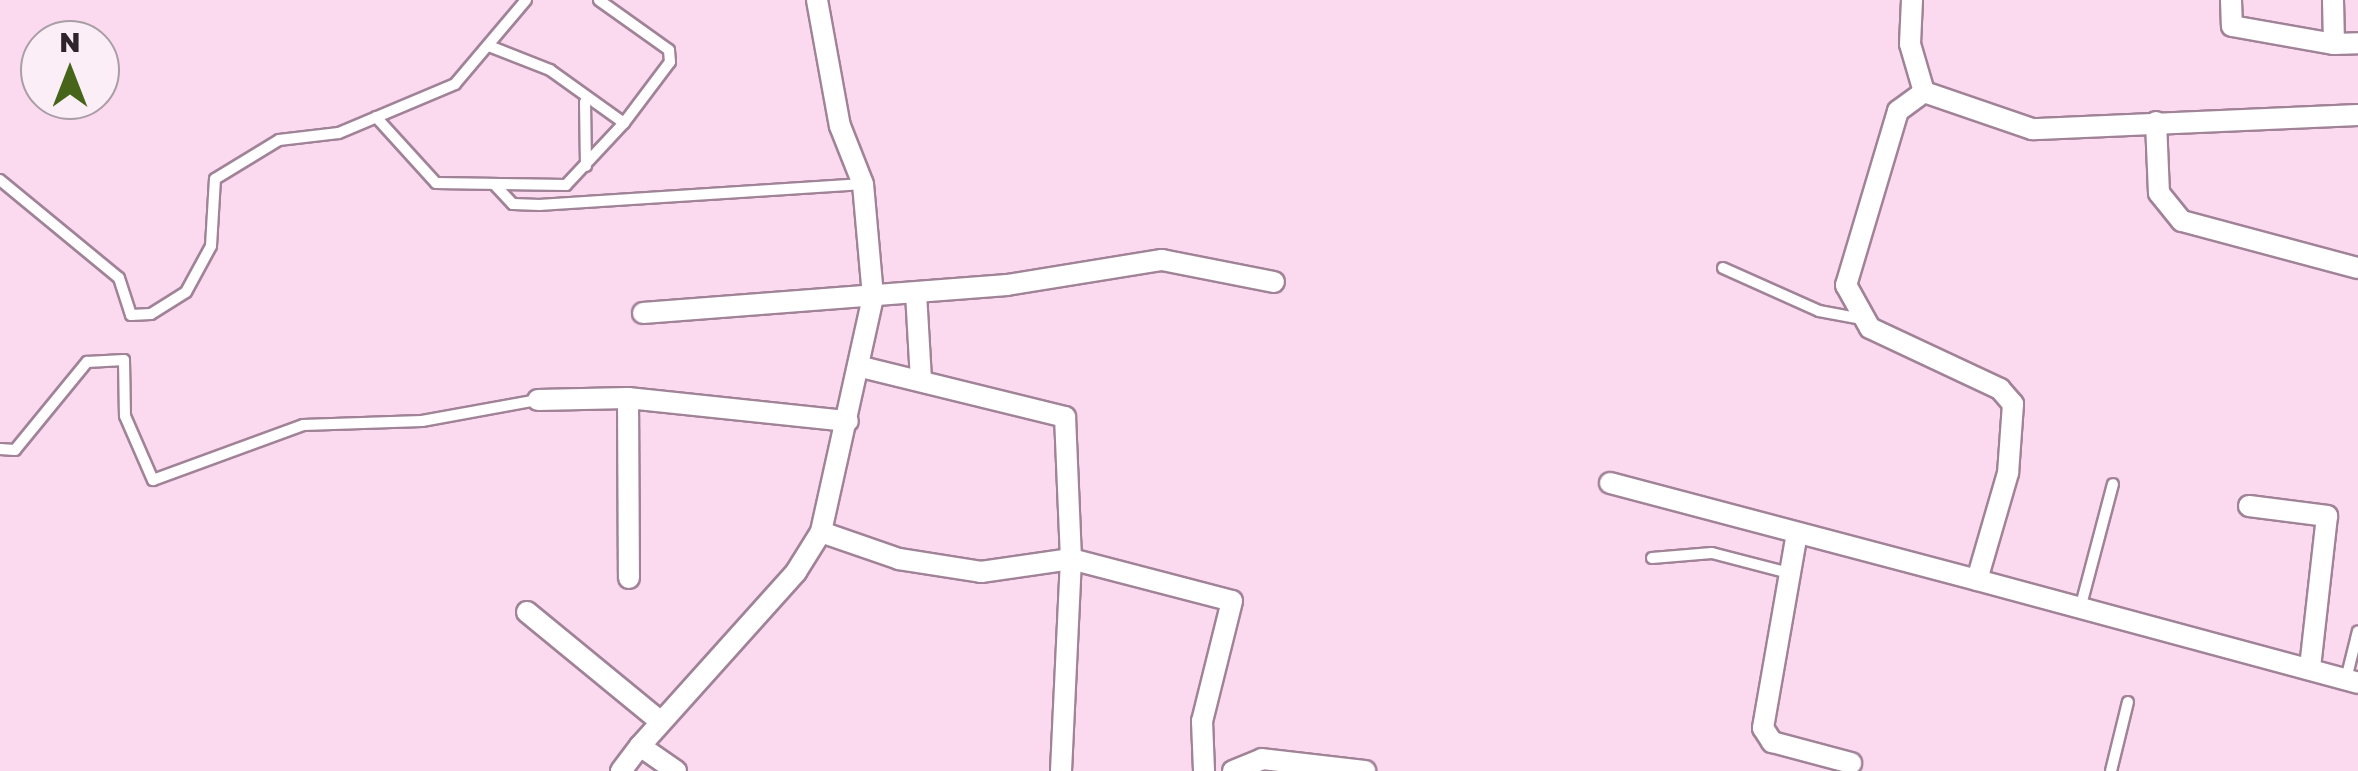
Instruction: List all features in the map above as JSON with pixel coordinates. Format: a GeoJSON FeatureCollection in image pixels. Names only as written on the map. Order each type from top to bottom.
{"type":"FeatureCollection","features":[{"type":"Feature","properties":{"kind":"street"},"geometry":{"type":"LineString","coordinates":[[621,771],[821,532],[861,367],[872,297],[863,184],[840,126],[816,0]]}},
{"type":"Feature","properties":{"kind":"street"},"geometry":{"type":"LineString","coordinates":[[1912,0],[1910,44],[1924,92]]}},
{"type":"Feature","properties":{"kind":"street"},"geometry":{"type":"LineString","coordinates":[[2231,0],[2232,26],[2334,44],[2358,43]]}},
{"type":"Feature","properties":{"kind":"street"},"geometry":{"type":"LineString","coordinates":[[2333,0],[2334,44]]}},
{"type":"Feature","properties":{"kind":"street"},"geometry":{"type":"LineString","coordinates":[[1924,92],[2032,129],[2358,116]]}},
{"type":"Feature","properties":{"kind":"street"},"geometry":{"type":"LineString","coordinates":[[1924,92],[1898,112],[1851,256],[1846,285],[1862,319],[2013,404],[2008,473],[1977,580]]}},
{"type":"Feature","properties":{"kind":"street"},"geometry":{"type":"LineString","coordinates":[[2156,122],[2159,193],[2182,221],[2358,268]]}},
{"type":"Feature","properties":{"kind":"street"},"geometry":{"type":"LineString","coordinates":[[643,314],[916,293],[1162,260],[1274,282]]}},
{"type":"Feature","properties":{"kind":"street"},"geometry":{"type":"LineString","coordinates":[[916,293],[921,380]]}},
{"type":"Feature","properties":{"kind":"street"},"geometry":{"type":"LineString","coordinates":[[861,367],[1065,418],[1070,559],[1061,771]]}},
{"type":"Feature","properties":{"kind":"street"},"geometry":{"type":"LineString","coordinates":[[538,400],[628,398],[848,421]]}},
{"type":"Feature","properties":{"kind":"street"},"geometry":{"type":"LineString","coordinates":[[628,398],[629,578]]}},
{"type":"Feature","properties":{"kind":"street"},"geometry":{"type":"LineString","coordinates":[[1610,483],[2081,605],[2352,681]]}},
{"type":"Feature","properties":{"kind":"street"},"geometry":{"type":"LineString","coordinates":[[2249,506],[2327,516],[2310,668]]}},
{"type":"Feature","properties":{"kind":"street"},"geometry":{"type":"LineString","coordinates":[[821,532],[899,559],[981,572],[1070,559],[1232,601],[1202,721],[1204,771]]}},
{"type":"Feature","properties":{"kind":"street"},"geometry":{"type":"LineString","coordinates":[[1797,534],[1763,728],[1772,742],[1851,763]]}},
{"type":"Feature","properties":{"kind":"street"},"geometry":{"type":"LineString","coordinates":[[527,612],[661,722]]}},
{"type":"Feature","properties":{"kind":"street"},"geometry":{"type":"LineString","coordinates":[[640,746],[676,771]]}},
{"type":"Feature","properties":{"kind":"street"},"geometry":{"type":"LineString","coordinates":[[1233,771],[1262,759],[1365,771]]}},
{"type":"Feature","properties":{"kind":"lane"},"geometry":{"type":"LineString","coordinates":[[0,180],[119,278],[131,315],[151,314],[186,292],[212,246],[215,179],[279,140],[376,117],[455,84],[526,0]]}},
{"type":"Feature","properties":{"kind":"lane"},"geometry":{"type":"LineString","coordinates":[[376,117],[436,184],[566,184],[624,122],[670,62],[669,50],[600,0]]}},
{"type":"Feature","properties":{"kind":"lane"},"geometry":{"type":"LineString","coordinates":[[489,46],[550,70],[584,102],[624,122]]}},
{"type":"Feature","properties":{"kind":"lane"},"geometry":{"type":"LineString","coordinates":[[584,102],[586,166]]}},
{"type":"Feature","properties":{"kind":"lane"},"geometry":{"type":"LineString","coordinates":[[495,184],[513,204],[540,205],[863,184]]}},
{"type":"Feature","properties":{"kind":"lane"},"geometry":{"type":"LineString","coordinates":[[1723,268],[1819,311],[1862,319]]}},
{"type":"Feature","properties":{"kind":"lane"},"geometry":{"type":"LineString","coordinates":[[0,449],[15,450],[87,362],[124,360],[125,416],[153,480],[303,425],[422,421],[538,400]]}},
{"type":"Feature","properties":{"kind":"lane"},"geometry":{"type":"LineString","coordinates":[[2081,605],[2113,484]]}},
{"type":"Feature","properties":{"kind":"lane"},"geometry":{"type":"LineString","coordinates":[[1652,558],[1712,553],[1789,573]]}},
{"type":"Feature","properties":{"kind":"lane"},"geometry":{"type":"LineString","coordinates":[[2352,681],[2358,631]]}},
{"type":"Feature","properties":{"kind":"lane"},"geometry":{"type":"LineString","coordinates":[[2111,771],[2128,702]]}}]}
